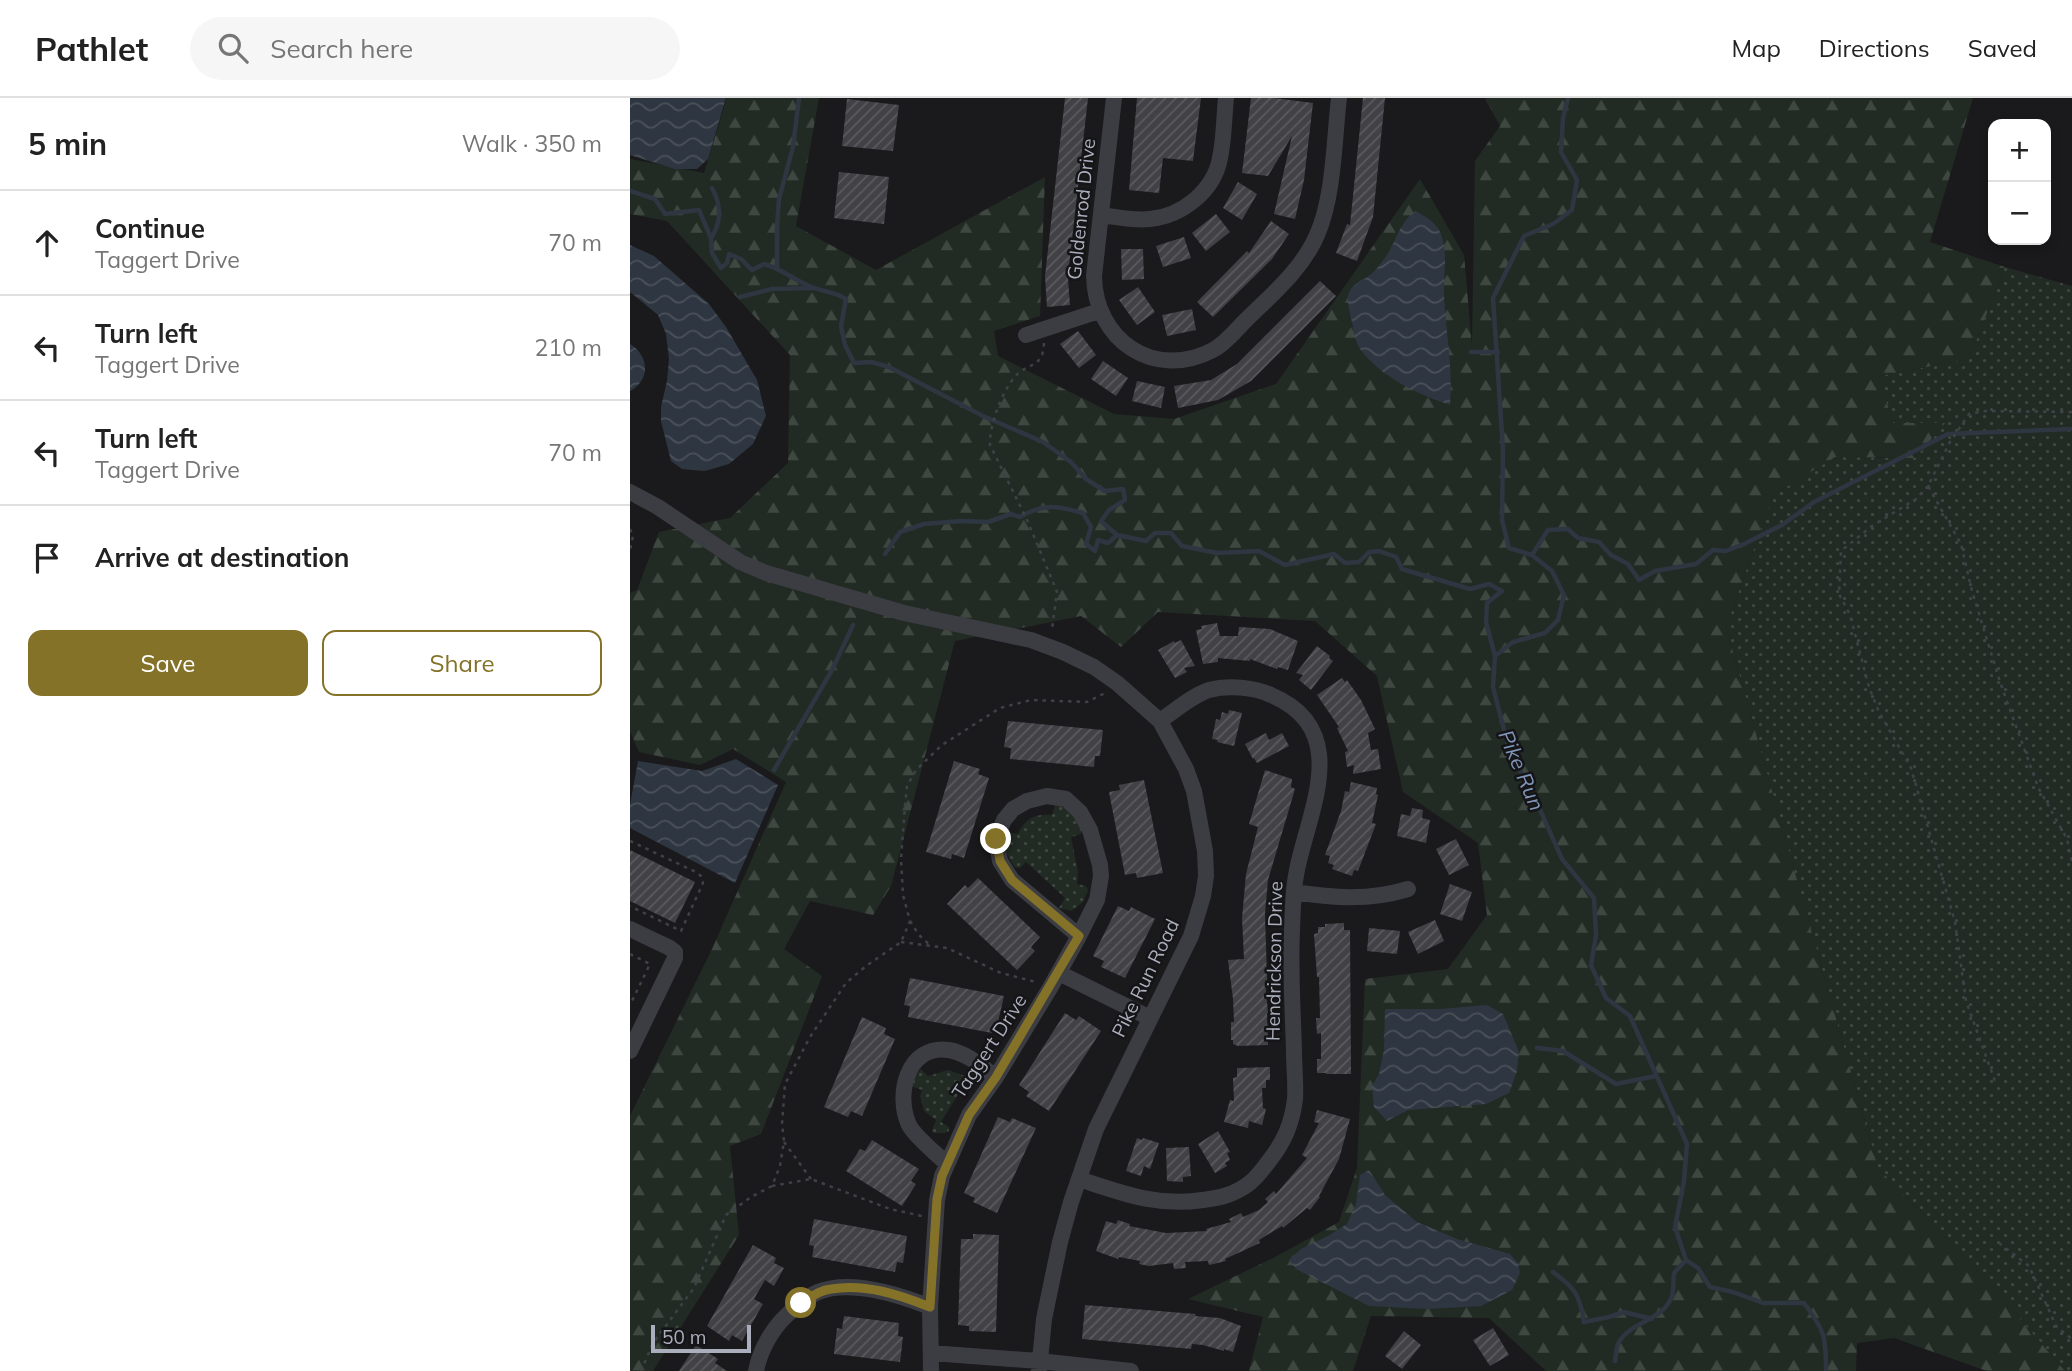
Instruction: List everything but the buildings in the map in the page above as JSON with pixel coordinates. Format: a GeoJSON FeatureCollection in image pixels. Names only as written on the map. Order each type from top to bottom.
{"type":"FeatureCollection","features":[{"type":"Feature","properties":{"kind":"street","name":"Goldenrod Drive"},"geometry":{"type":"LineString","coordinates":[[1114,98],[1094,294],[1107,326],[1120,342],[1156,359],[1177,360],[1215,349],[1229,337],[1290,276],[1317,236],[1329,193],[1339,98]]}},
{"type":"Feature","properties":{"kind":"street"},"geometry":{"type":"LineString","coordinates":[[1101,215],[1150,219],[1174,213],[1191,204],[1203,191],[1220,161],[1226,98]]}},
{"type":"Feature","properties":{"kind":"street"},"geometry":{"type":"LineString","coordinates":[[1026,335],[1099,311]]}},
{"type":"Feature","properties":{"kind":"street","name":"Pike Run Road"},"geometry":{"type":"LineString","coordinates":[[630,492],[658,507],[740,562],[766,573],[904,613],[1031,640],[1094,667],[1160,721],[1186,769],[1194,791],[1205,851],[1206,876],[1203,896],[1191,936],[1096,1129],[1060,1242],[1044,1319],[1039,1366]]}},
{"type":"Feature","properties":{"kind":"street","name":"Hendrickson Drive"},"geometry":{"type":"LineString","coordinates":[[1079,1179],[1132,1197],[1166,1203],[1225,1197],[1248,1185],[1257,1176],[1280,1147],[1291,1124],[1295,1097],[1292,935],[1294,892],[1298,863],[1318,794],[1320,751],[1317,738],[1295,709],[1281,699],[1266,692],[1241,687],[1209,690],[1160,721]]}},
{"type":"Feature","properties":{"kind":"street","name":"Taggert Drive"},"geometry":{"type":"LineString","coordinates":[[931,1371],[930,1307],[937,1199],[942,1176],[969,1115],[996,1077],[1059,973],[1079,936],[1097,901],[1100,865],[1090,830],[1080,813],[1066,799],[1048,796],[1027,801],[1013,809],[1004,820],[996,839],[1000,861],[1012,880],[1079,936]]}},
{"type":"Feature","properties":{"kind":"street"},"geometry":{"type":"LineString","coordinates":[[1294,892],[1336,898],[1367,898],[1391,895],[1408,889]]}},
{"type":"Feature","properties":{"kind":"street"},"geometry":{"type":"LineString","coordinates":[[630,929],[675,952],[675,958],[630,1051]]}},
{"type":"Feature","properties":{"kind":"street"},"geometry":{"type":"LineString","coordinates":[[1059,973],[1150,1018]]}},
{"type":"Feature","properties":{"kind":"street"},"geometry":{"type":"LineString","coordinates":[[947,1164],[910,1127],[904,1108],[905,1078],[919,1058],[933,1052],[951,1050],[967,1056],[996,1077]]}},
{"type":"Feature","properties":{"kind":"street"},"geometry":{"type":"LineString","coordinates":[[756,1371],[758,1357],[775,1329],[801,1303],[818,1292],[833,1288],[869,1289],[899,1295],[930,1307]]}},
{"type":"Feature","properties":{"kind":"street"},"geometry":{"type":"LineString","coordinates":[[931,1353],[1039,1366],[1131,1371]]}},
{"type":"Feature","properties":{"kind":"path"},"geometry":{"type":"LineString","coordinates":[[1044,329],[1043,353],[1039,361],[1012,380],[991,429],[990,445],[1021,506],[1057,592],[1052,629]]}},
{"type":"Feature","properties":{"kind":"path"},"geometry":{"type":"LineString","coordinates":[[1996,1084],[1966,1001],[1955,922],[1910,768],[1878,712],[1850,615],[1839,594],[1842,551],[1872,526],[1916,499],[1928,486],[1950,442],[1969,414],[1985,411],[2072,412]]}},
{"type":"Feature","properties":{"kind":"path"},"geometry":{"type":"LineString","coordinates":[[1928,486],[1961,544],[1972,591],[2000,682],[2038,787],[2067,839],[2072,862]]}},
{"type":"Feature","properties":{"kind":"path"},"geometry":{"type":"LineString","coordinates":[[630,529],[633,536],[630,550]]}},
{"type":"Feature","properties":{"kind":"path"},"geometry":{"type":"LineString","coordinates":[[930,945],[910,921],[903,895],[901,859],[908,786],[916,770],[942,745],[1000,708],[1031,701],[1087,702],[1111,690]]}},
{"type":"Feature","properties":{"kind":"path"},"geometry":{"type":"LineString","coordinates":[[630,841],[696,872],[703,883],[681,931],[630,906]]}},
{"type":"Feature","properties":{"kind":"path"},"geometry":{"type":"LineString","coordinates":[[772,1186],[780,1166],[784,1141],[782,1124],[785,1084],[810,1037],[846,983],[866,965],[901,942],[910,921]]}},
{"type":"Feature","properties":{"kind":"path"},"geometry":{"type":"LineString","coordinates":[[901,942],[947,948],[1001,973],[1043,983]]}},
{"type":"Feature","properties":{"kind":"path"},"geometry":{"type":"LineString","coordinates":[[630,954],[650,964],[630,1005]]}},
{"type":"Feature","properties":{"kind":"path"},"geometry":{"type":"LineString","coordinates":[[784,1141],[811,1179]]}},
{"type":"Feature","properties":{"kind":"path"},"geometry":{"type":"LineString","coordinates":[[641,1371],[653,1343],[694,1288],[726,1215],[751,1197],[787,1181],[811,1179],[890,1209],[925,1216]]}},
{"type":"Feature","properties":{"kind":"path"},"geometry":{"type":"LineString","coordinates":[[1999,1243],[2029,1266],[2056,1326],[2072,1339]]}},
{"type":"Feature","properties":{"kind":"green space"},"geometry":{"type":"Polygon","coordinates":[[[727,98],[819,98],[796,226],[876,270],[1045,177],[1040,316],[994,331],[998,356],[1114,414],[1174,419],[1276,384],[1420,179],[1464,255],[1472,347],[1475,161],[1500,126],[1485,98],[1973,98],[1930,242],[2005,267],[1969,359],[1879,376],[1893,423],[1945,423],[1915,458],[1835,457],[1773,495],[1726,627],[1878,1168],[1980,1273],[2065,1371],[1987,1371],[1894,1338],[1857,1343],[1856,1371],[1546,1371],[1489,1318],[1371,1316],[1353,1371],[1249,1371],[1263,1317],[1188,1299],[1275,1257],[1339,1222],[1357,1168],[1365,979],[1448,969],[1487,915],[1478,843],[1403,792],[1377,676],[1315,621],[1158,612],[1121,647],[1081,616],[955,641],[891,886],[873,915],[810,901],[784,949],[822,976],[761,1134],[730,1146],[739,1235],[653,1371],[630,1371],[630,1116],[712,949],[786,782],[733,749],[700,765],[639,752],[630,731],[630,593],[637,590],[659,532],[730,518],[788,463],[790,355],[667,221],[630,214],[630,159],[704,173],[727,98]]]}},
{"type":"Feature","properties":{"kind":"green space"},"geometry":{"type":"Polygon","coordinates":[[[2005,267],[2072,286],[2072,1371],[2065,1371],[1980,1273],[1878,1168],[1726,627],[1773,495],[1835,457],[1915,458],[1944,423],[1893,423],[1879,376],[1969,359],[2005,267]]]}},
{"type":"Feature","properties":{"kind":"green space"},"geometry":{"type":"Polygon","coordinates":[[[1055,805],[1068,810],[1082,829],[1081,834],[1071,837],[1078,872],[1077,884],[1086,886],[1088,890],[1083,902],[1071,911],[1059,908],[1065,898],[1026,862],[1016,868],[1005,846],[1007,832],[1018,834],[1031,818],[1052,815],[1055,805]]]}},
{"type":"Feature","properties":{"kind":"green space"},"geometry":{"type":"Polygon","coordinates":[[[972,1068],[979,1074],[978,1084],[967,1080],[941,1122],[949,1127],[949,1131],[934,1133],[932,1131],[936,1120],[924,1111],[920,1096],[922,1090],[911,1086],[911,1082],[921,1069],[928,1076],[948,1070],[965,1076],[972,1068]]]}},
{"type":"Feature","properties":{"kind":"water"},"geometry":{"type":"Polygon","coordinates":[[[630,98],[726,98],[708,159],[697,169],[675,169],[630,155],[630,98]]]}},
{"type":"Feature","properties":{"kind":"water"},"geometry":{"type":"Polygon","coordinates":[[[1416,211],[1435,225],[1443,240],[1450,405],[1425,396],[1378,368],[1360,349],[1348,305],[1351,289],[1379,266],[1410,215],[1416,211]]]}},
{"type":"Feature","properties":{"kind":"water"},"geometry":{"type":"Polygon","coordinates":[[[630,245],[654,256],[709,304],[757,380],[766,416],[753,444],[729,464],[705,471],[682,469],[671,461],[661,421],[669,359],[666,334],[658,315],[630,292],[630,245]]]}},
{"type":"Feature","properties":{"kind":"water"},"geometry":{"type":"Polygon","coordinates":[[[630,344],[641,354],[645,367],[642,381],[630,391],[630,344]]]}},
{"type":"Feature","properties":{"kind":"water"},"geometry":{"type":"Polygon","coordinates":[[[736,759],[778,785],[735,883],[630,828],[630,805],[638,761],[702,771],[736,759]]]}},
{"type":"Feature","properties":{"kind":"water"},"geometry":{"type":"Polygon","coordinates":[[[1487,1005],[1503,1014],[1519,1052],[1517,1071],[1509,1093],[1486,1104],[1408,1110],[1387,1121],[1374,1107],[1372,1086],[1379,1074],[1384,1050],[1385,1009],[1440,1009],[1487,1005]]]}},
{"type":"Feature","properties":{"kind":"water"},"geometry":{"type":"Polygon","coordinates":[[[1369,1170],[1385,1195],[1417,1222],[1457,1239],[1510,1254],[1518,1263],[1520,1273],[1512,1290],[1481,1306],[1426,1309],[1369,1306],[1296,1269],[1289,1260],[1301,1249],[1347,1224],[1356,1204],[1360,1175],[1369,1170]]]}},
{"type":"Feature","properties":{"kind":"waterway"},"geometry":{"type":"LineString","coordinates":[[777,269],[779,199],[793,147],[799,98]]}},
{"type":"Feature","properties":{"kind":"waterway","name":"Pike Run"},"geometry":{"type":"LineString","coordinates":[[1568,98],[1563,118],[1561,152],[1577,180],[1572,210],[1553,224],[1524,236],[1493,298],[1503,450],[1502,520],[1509,548],[1532,555],[1552,571],[1564,595],[1558,620],[1545,633],[1513,642],[1495,656],[1493,687],[1509,749],[1562,859],[1594,898],[1596,935],[1591,965],[1606,998],[1630,1016],[1687,1144],[1684,1181],[1675,1227],[1686,1260],[1698,1268],[1710,1287],[1763,1303],[1804,1303],[1823,1335],[1826,1371]]}},
{"type":"Feature","properties":{"kind":"waterway"},"geometry":{"type":"LineString","coordinates":[[711,238],[719,213],[712,188]]}},
{"type":"Feature","properties":{"kind":"waterway"},"geometry":{"type":"LineString","coordinates":[[630,191],[655,199],[665,214],[699,210],[711,238],[712,253],[721,268],[727,263],[729,254],[741,259],[752,270],[764,264],[809,286],[846,299],[841,326],[845,345],[854,363],[871,362],[889,367],[983,416],[1043,442],[1071,462],[1086,479],[1105,491],[1123,489],[1125,500],[1109,510],[1101,521],[1117,535],[1146,541],[1155,533],[1171,533],[1182,546],[1217,553],[1259,551],[1285,565],[1334,554],[1345,563],[1359,562],[1369,552],[1379,551],[1396,557],[1402,569],[1470,589],[1489,584],[1502,591],[1487,603],[1486,622],[1495,656]]}},
{"type":"Feature","properties":{"kind":"waterway"},"geometry":{"type":"LineString","coordinates":[[740,297],[772,289],[811,288]]}},
{"type":"Feature","properties":{"kind":"waterway"},"geometry":{"type":"LineString","coordinates":[[1471,352],[1498,352]]}},
{"type":"Feature","properties":{"kind":"waterway"},"geometry":{"type":"LineString","coordinates":[[1532,555],[1548,530],[1568,529],[1578,538],[1599,542],[1611,555],[1628,564],[1639,580],[1655,571],[1696,564],[1713,550],[1726,551],[1744,544],[1782,525],[1814,502],[1948,434],[2072,429]]}},
{"type":"Feature","properties":{"kind":"waterway"},"geometry":{"type":"LineString","coordinates":[[885,554],[900,532],[924,524],[988,522],[1011,514],[1020,517],[1036,509],[1051,507],[1083,513],[1091,527],[1086,544],[1095,551],[1098,540],[1108,543],[1117,535]]}},
{"type":"Feature","properties":{"kind":"waterway"},"geometry":{"type":"LineString","coordinates":[[774,770],[832,670],[853,625]]}},
{"type":"Feature","properties":{"kind":"waterway"},"geometry":{"type":"LineString","coordinates":[[1537,1048],[1563,1051],[1616,1084],[1656,1076]]}},
{"type":"Feature","properties":{"kind":"waterway"},"geometry":{"type":"LineString","coordinates":[[1615,1361],[1617,1346],[1623,1336],[1668,1305],[1673,1293],[1674,1273],[1686,1260]]}},
{"type":"Feature","properties":{"kind":"waterway"},"geometry":{"type":"LineString","coordinates":[[1553,1272],[1575,1293],[1581,1305],[1584,1322],[1624,1312],[1652,1319]]}},
{"type":"Feature","properties":{"kind":"route"},"geometry":{"type":"LineString","coordinates":[[801,1303],[818,1292],[833,1288],[869,1289],[899,1295],[930,1307],[937,1199],[942,1176],[969,1115],[996,1077],[1079,936],[1012,880],[1000,861],[996,839]]}}]}
